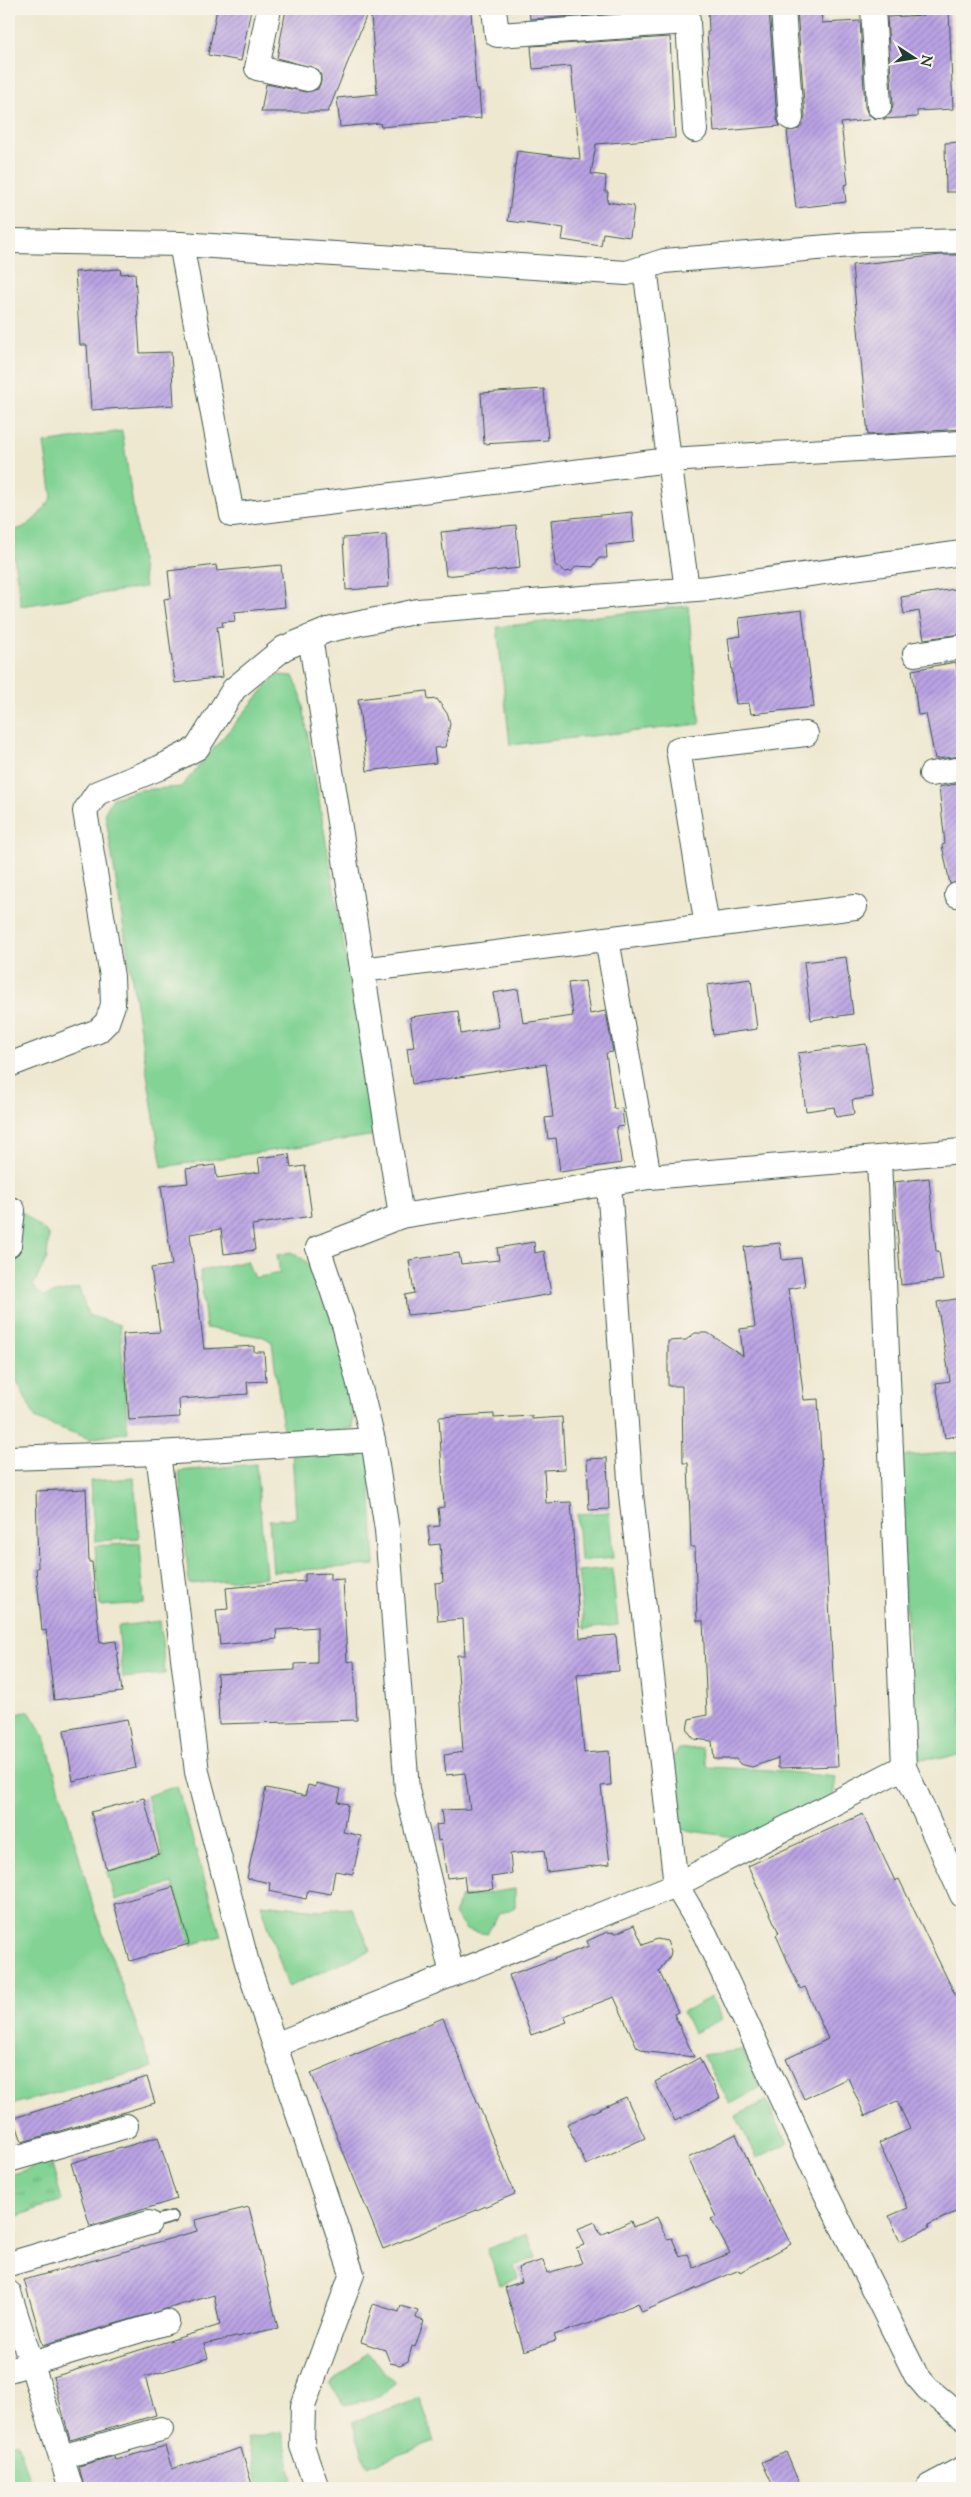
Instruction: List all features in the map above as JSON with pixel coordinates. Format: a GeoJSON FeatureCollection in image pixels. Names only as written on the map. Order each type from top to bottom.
{"type":"FeatureCollection","features":[{"type":"Feature","properties":{"kind":"street"},"geometry":{"type":"LineString","coordinates":[[269,9],[257,68],[308,79]]}},
{"type":"Feature","properties":{"kind":"street"},"geometry":{"type":"LineString","coordinates":[[494,9],[497,35],[688,16],[695,130]]}},
{"type":"Feature","properties":{"kind":"street"},"geometry":{"type":"LineString","coordinates":[[783,9],[791,118]]}},
{"type":"Feature","properties":{"kind":"street"},"geometry":{"type":"LineString","coordinates":[[873,9],[879,106]]}},
{"type":"Feature","properties":{"kind":"street"},"geometry":{"type":"LineString","coordinates":[[9,240],[180,244],[627,273],[664,261],[864,244],[962,241]]}},
{"type":"Feature","properties":{"kind":"street"},"geometry":{"type":"LineString","coordinates":[[180,244],[232,515],[669,460],[962,443]]}},
{"type":"Feature","properties":{"kind":"street"},"geometry":{"type":"LineString","coordinates":[[645,267],[687,590]]}},
{"type":"Feature","properties":{"kind":"street"},"geometry":{"type":"LineString","coordinates":[[9,1065],[98,1031],[107,1022],[113,1005],[112,977],[85,811],[97,793],[159,768],[197,748],[234,689],[284,648],[328,630],[418,611],[687,590],[962,553]]}},
{"type":"Feature","properties":{"kind":"street"},"geometry":{"type":"LineString","coordinates":[[310,637],[401,1216]]}},
{"type":"Feature","properties":{"kind":"street"},"geometry":{"type":"LineString","coordinates":[[916,654],[962,647]]}},
{"type":"Feature","properties":{"kind":"street"},"geometry":{"type":"LineString","coordinates":[[707,926],[678,749],[806,734]]}},
{"type":"Feature","properties":{"kind":"street"},"geometry":{"type":"LineString","coordinates":[[931,774],[962,769]]}},
{"type":"Feature","properties":{"kind":"street"},"geometry":{"type":"LineString","coordinates":[[362,970],[855,907]]}},
{"type":"Feature","properties":{"kind":"street"},"geometry":{"type":"LineString","coordinates":[[607,938],[649,1177]]}},
{"type":"Feature","properties":{"kind":"street"},"geometry":{"type":"LineString","coordinates":[[452,1974],[407,1790],[387,1530],[373,1440],[345,1328],[318,1248],[401,1216],[649,1177],[962,1151]]}},
{"type":"Feature","properties":{"kind":"street"},"geometry":{"type":"LineString","coordinates":[[878,1159],[904,1767],[962,1895]]}},
{"type":"Feature","properties":{"kind":"street"},"geometry":{"type":"LineString","coordinates":[[608,1184],[632,1494],[676,1884],[705,1934],[824,2190],[916,2375],[928,2389],[962,2417]]}},
{"type":"Feature","properties":{"kind":"street"},"geometry":{"type":"LineString","coordinates":[[9,1245],[13,1210]]}},
{"type":"Feature","properties":{"kind":"street"},"geometry":{"type":"LineString","coordinates":[[9,1458],[158,1453],[373,1440]]}},
{"type":"Feature","properties":{"kind":"street"},"geometry":{"type":"LineString","coordinates":[[158,1453],[197,1772],[247,1963],[352,2274],[303,2406],[302,2446],[317,2488]]}},
{"type":"Feature","properties":{"kind":"street"},"geometry":{"type":"LineString","coordinates":[[275,2045],[676,1884],[904,1767]]}},
{"type":"Feature","properties":{"kind":"street"},"geometry":{"type":"LineString","coordinates":[[9,2160],[126,2126]]}},
{"type":"Feature","properties":{"kind":"street"},"geometry":{"type":"LineString","coordinates":[[9,2264],[149,2223]]}},
{"type":"Feature","properties":{"kind":"street"},"geometry":{"type":"LineString","coordinates":[[9,2293],[71,2488]]}},
{"type":"Feature","properties":{"kind":"street"},"geometry":{"type":"LineString","coordinates":[[9,2370],[167,2322]]}},
{"type":"Feature","properties":{"kind":"street"},"geometry":{"type":"LineString","coordinates":[[61,2457],[161,2429]]}},
{"type":"Feature","properties":{"kind":"street"},"geometry":{"type":"LineString","coordinates":[[930,2488],[962,2471]]}},
{"type":"Feature","properties":{"kind":"lane"},"geometry":{"type":"LineString","coordinates":[[149,2223],[172,2217]]}},
{"type":"Feature","properties":{"kind":"green space"},"geometry":{"type":"Polygon","coordinates":[[[122,431],[145,587],[21,606],[10,531],[24,527],[34,519],[52,497],[44,443],[122,431]]]}},
{"type":"Feature","properties":{"kind":"green space"},"geometry":{"type":"Polygon","coordinates":[[[688,606],[700,724],[510,745],[497,627],[688,606]]]}},
{"type":"Feature","properties":{"kind":"green space"},"geometry":{"type":"Polygon","coordinates":[[[276,675],[293,676],[301,695],[376,1135],[162,1167],[105,812],[113,798],[140,790],[181,787],[276,675]]]}},
{"type":"Feature","properties":{"kind":"green space"},"geometry":{"type":"Polygon","coordinates":[[[20,1210],[49,1235],[47,1258],[33,1286],[43,1296],[79,1288],[88,1315],[120,1325],[128,1432],[90,1439],[36,1419],[9,1365],[9,1282],[17,1258],[20,1210]]]}},
{"type":"Feature","properties":{"kind":"green space"},"geometry":{"type":"Polygon","coordinates":[[[291,1252],[306,1261],[342,1340],[352,1390],[353,1428],[284,1437],[272,1342],[264,1337],[206,1328],[200,1271],[247,1261],[254,1278],[280,1273],[277,1255],[291,1252]]]}},
{"type":"Feature","properties":{"kind":"green space"},"geometry":{"type":"Polygon","coordinates":[[[368,1446],[375,1565],[273,1572],[269,1520],[296,1518],[292,1451],[368,1446]]]}},
{"type":"Feature","properties":{"kind":"green space"},"geometry":{"type":"Polygon","coordinates":[[[962,1452],[962,1756],[917,1759],[895,1457],[962,1452]]]}},
{"type":"Feature","properties":{"kind":"green space"},"geometry":{"type":"Polygon","coordinates":[[[256,1464],[266,1577],[189,1584],[179,1471],[256,1464]]]}},
{"type":"Feature","properties":{"kind":"green space"},"geometry":{"type":"Polygon","coordinates":[[[134,1478],[139,1538],[95,1541],[90,1481],[134,1478]]]}},
{"type":"Feature","properties":{"kind":"green space"},"geometry":{"type":"Polygon","coordinates":[[[609,1512],[613,1558],[580,1561],[577,1514],[609,1512]]]}},
{"type":"Feature","properties":{"kind":"green space"},"geometry":{"type":"Polygon","coordinates":[[[140,1543],[144,1603],[100,1606],[95,1546],[140,1543]]]}},
{"type":"Feature","properties":{"kind":"green space"},"geometry":{"type":"Polygon","coordinates":[[[612,1568],[618,1625],[584,1629],[578,1571],[612,1568]]]}},
{"type":"Feature","properties":{"kind":"green space"},"geometry":{"type":"Polygon","coordinates":[[[160,1621],[165,1674],[123,1678],[118,1626],[160,1621]]]}},
{"type":"Feature","properties":{"kind":"green space"},"geometry":{"type":"Polygon","coordinates":[[[29,1711],[45,1738],[94,1909],[152,2068],[9,2105],[9,1716],[29,1711]]]}},
{"type":"Feature","properties":{"kind":"green space"},"geometry":{"type":"Polygon","coordinates":[[[702,1748],[708,1767],[770,1770],[836,1777],[833,1797],[748,1839],[671,1828],[665,1767],[679,1749],[702,1748]]]}},
{"type":"Feature","properties":{"kind":"green space"},"geometry":{"type":"Polygon","coordinates":[[[177,1786],[221,1936],[191,1945],[173,1883],[115,1900],[107,1872],[163,1856],[146,1796],[177,1786]]]}},
{"type":"Feature","properties":{"kind":"green space"},"geometry":{"type":"Polygon","coordinates":[[[515,1889],[515,1907],[498,1915],[487,1934],[466,1930],[454,1914],[461,1897],[515,1889]]]}},
{"type":"Feature","properties":{"kind":"green space"},"geometry":{"type":"Polygon","coordinates":[[[261,1904],[319,1910],[352,1908],[371,1950],[288,1987],[261,1904]]]}},
{"type":"Feature","properties":{"kind":"green space"},"geometry":{"type":"Polygon","coordinates":[[[711,1997],[722,2019],[693,2033],[683,2012],[711,1997]]]}},
{"type":"Feature","properties":{"kind":"green space"},"geometry":{"type":"Polygon","coordinates":[[[742,2050],[761,2088],[730,2104],[702,2055],[742,2050]]]}},
{"type":"Feature","properties":{"kind":"green space"},"geometry":{"type":"Polygon","coordinates":[[[766,2101],[787,2143],[757,2158],[736,2116],[766,2101]]]}},
{"type":"Feature","properties":{"kind":"green space"},"geometry":{"type":"Polygon","coordinates":[[[51,2162],[62,2200],[9,2219],[9,2175],[51,2162]]]}},
{"type":"Feature","properties":{"kind":"green space"},"geometry":{"type":"Polygon","coordinates":[[[527,2234],[536,2258],[514,2266],[518,2278],[500,2284],[487,2249],[527,2234]]]}},
{"type":"Feature","properties":{"kind":"green space"},"geometry":{"type":"Polygon","coordinates":[[[367,2353],[396,2383],[379,2397],[345,2405],[329,2384],[367,2353]]]}},
{"type":"Feature","properties":{"kind":"green space"},"geometry":{"type":"Polygon","coordinates":[[[420,2398],[435,2442],[367,2466],[352,2422],[420,2398]]]}},
{"type":"Feature","properties":{"kind":"green space"},"geometry":{"type":"Polygon","coordinates":[[[282,2431],[293,2481],[259,2488],[247,2439],[282,2431]]]}},
{"type":"Feature","properties":{"kind":"green space"},"geometry":{"type":"Polygon","coordinates":[[[17,2442],[32,2488],[9,2488],[9,2445],[17,2442]]]}},
{"type":"Feature","properties":{"kind":"building"},"geometry":{"type":"Polygon","coordinates":[[[217,9],[251,9],[241,61],[208,55],[217,9]]]}},
{"type":"Feature","properties":{"kind":"building"},"geometry":{"type":"Polygon","coordinates":[[[286,9],[369,9],[328,112],[261,112],[266,84],[306,92],[318,89],[321,82],[321,75],[317,69],[277,58],[286,9]]]}},
{"type":"Feature","properties":{"kind":"building"},"geometry":{"type":"Polygon","coordinates":[[[529,9],[666,9],[666,10],[530,19],[529,9]]]}},
{"type":"Feature","properties":{"kind":"building"},"geometry":{"type":"Polygon","coordinates":[[[708,9],[769,9],[777,119],[780,126],[714,132],[707,32],[709,32],[708,9]]]}},
{"type":"Feature","properties":{"kind":"building"},"geometry":{"type":"Polygon","coordinates":[[[797,9],[821,9],[822,23],[860,21],[865,107],[868,114],[876,119],[841,123],[848,184],[844,185],[846,202],[796,208],[787,131],[799,129],[805,117],[797,9]]]}},
{"type":"Feature","properties":{"kind":"building"},"geometry":{"type":"Polygon","coordinates":[[[925,9],[949,9],[953,109],[917,111],[917,117],[883,119],[891,113],[893,105],[887,17],[925,15],[925,9]]]}},
{"type":"Feature","properties":{"kind":"building"},"geometry":{"type":"Polygon","coordinates":[[[471,10],[476,90],[479,90],[481,118],[381,127],[380,123],[340,127],[337,98],[377,94],[371,16],[471,10]]]}},
{"type":"Feature","properties":{"kind":"building"},"geometry":{"type":"Polygon","coordinates":[[[670,37],[675,138],[596,144],[591,174],[606,176],[605,192],[608,192],[607,202],[634,206],[630,237],[603,233],[601,246],[562,240],[564,228],[508,221],[517,151],[580,159],[571,66],[533,69],[531,46],[670,37]]]}},
{"type":"Feature","properties":{"kind":"building"},"geometry":{"type":"Polygon","coordinates":[[[962,142],[962,192],[946,192],[945,143],[962,142]]]}},
{"type":"Feature","properties":{"kind":"building"},"geometry":{"type":"Polygon","coordinates":[[[941,255],[962,255],[962,429],[868,435],[852,265],[941,255]]]}},
{"type":"Feature","properties":{"kind":"building"},"geometry":{"type":"Polygon","coordinates":[[[120,269],[121,274],[135,273],[140,353],[171,352],[174,405],[91,410],[87,345],[80,345],[75,272],[120,269]]]}},
{"type":"Feature","properties":{"kind":"building"},"geometry":{"type":"Polygon","coordinates":[[[544,389],[548,440],[484,444],[481,393],[544,389]]]}},
{"type":"Feature","properties":{"kind":"building"},"geometry":{"type":"Polygon","coordinates":[[[632,512],[634,542],[606,545],[607,558],[599,558],[593,567],[576,566],[572,571],[565,572],[555,565],[551,520],[632,512]]]}},
{"type":"Feature","properties":{"kind":"building"},"geometry":{"type":"Polygon","coordinates":[[[516,525],[520,568],[446,576],[441,532],[516,525]]]}},
{"type":"Feature","properties":{"kind":"building"},"geometry":{"type":"Polygon","coordinates":[[[386,535],[389,587],[346,590],[343,538],[386,535]]]}},
{"type":"Feature","properties":{"kind":"building"},"geometry":{"type":"Polygon","coordinates":[[[216,565],[217,571],[281,565],[285,607],[234,612],[235,621],[222,622],[223,626],[217,627],[223,677],[175,683],[164,599],[171,598],[168,571],[216,565]]]}},
{"type":"Feature","properties":{"kind":"building"},"geometry":{"type":"Polygon","coordinates":[[[962,588],[962,634],[924,639],[919,611],[904,614],[901,597],[962,588]]]}},
{"type":"Feature","properties":{"kind":"building"},"geometry":{"type":"Polygon","coordinates":[[[802,610],[814,707],[751,714],[749,703],[736,704],[728,638],[741,636],[739,618],[802,610]]]}},
{"type":"Feature","properties":{"kind":"building"},"geometry":{"type":"Polygon","coordinates":[[[956,662],[962,713],[962,756],[935,759],[926,714],[918,715],[912,670],[956,662]]]}},
{"type":"Feature","properties":{"kind":"building"},"geometry":{"type":"Polygon","coordinates":[[[427,691],[428,700],[437,699],[448,715],[450,724],[445,747],[434,748],[436,763],[367,771],[358,699],[427,691]]]}},
{"type":"Feature","properties":{"kind":"building"},"geometry":{"type":"Polygon","coordinates":[[[962,783],[962,881],[950,884],[942,845],[945,844],[939,787],[962,783]]]}},
{"type":"Feature","properties":{"kind":"building"},"geometry":{"type":"Polygon","coordinates":[[[846,957],[853,1014],[811,1020],[804,962],[846,957]]]}},
{"type":"Feature","properties":{"kind":"building"},"geometry":{"type":"Polygon","coordinates":[[[751,979],[757,1029],[713,1035],[707,985],[751,979]]]}},
{"type":"Feature","properties":{"kind":"building"},"geometry":{"type":"Polygon","coordinates":[[[585,981],[590,1014],[606,1011],[613,1052],[606,1053],[614,1109],[622,1108],[624,1126],[616,1127],[621,1163],[560,1172],[556,1138],[548,1139],[545,1118],[553,1117],[546,1064],[412,1084],[407,1048],[414,1047],[410,1017],[458,1011],[461,1034],[499,1027],[493,993],[518,989],[523,1023],[573,1016],[568,983],[585,981]]]}},
{"type":"Feature","properties":{"kind":"building"},"geometry":{"type":"Polygon","coordinates":[[[866,1044],[873,1097],[852,1100],[854,1114],[836,1117],[834,1107],[806,1111],[798,1053],[866,1044]]]}},
{"type":"Feature","properties":{"kind":"building"},"geometry":{"type":"Polygon","coordinates":[[[289,1154],[291,1168],[305,1166],[312,1216],[252,1225],[255,1250],[224,1254],[221,1229],[190,1234],[204,1349],[254,1346],[254,1352],[264,1352],[266,1381],[247,1382],[248,1394],[179,1399],[180,1417],[129,1420],[123,1334],[160,1332],[151,1268],[172,1265],[161,1186],[188,1183],[186,1169],[215,1165],[217,1178],[260,1172],[258,1158],[289,1154]]]}},
{"type":"Feature","properties":{"kind":"building"},"geometry":{"type":"Polygon","coordinates":[[[929,1178],[936,1251],[939,1251],[943,1280],[901,1285],[894,1182],[929,1178]]]}},
{"type":"Feature","properties":{"kind":"building"},"geometry":{"type":"Polygon","coordinates":[[[534,1242],[535,1253],[544,1251],[551,1294],[467,1309],[407,1315],[405,1295],[414,1293],[409,1260],[459,1253],[461,1264],[499,1260],[497,1248],[534,1242]]]}},
{"type":"Feature","properties":{"kind":"building"},"geometry":{"type":"Polygon","coordinates":[[[780,1243],[782,1260],[801,1258],[805,1286],[788,1289],[804,1400],[818,1399],[838,1766],[778,1768],[778,1758],[752,1767],[740,1764],[736,1759],[714,1759],[712,1741],[694,1739],[687,1730],[689,1719],[707,1715],[703,1621],[697,1621],[695,1547],[691,1547],[688,1463],[683,1463],[682,1386],[668,1386],[668,1341],[686,1340],[695,1333],[708,1333],[743,1356],[740,1329],[755,1327],[744,1247],[780,1243]]]}},
{"type":"Feature","properties":{"kind":"building"},"geometry":{"type":"Polygon","coordinates":[[[962,1298],[962,1435],[945,1438],[936,1383],[950,1381],[937,1302],[962,1298]]]}},
{"type":"Feature","properties":{"kind":"building"},"geometry":{"type":"Polygon","coordinates":[[[494,1414],[494,1418],[532,1416],[532,1419],[562,1417],[565,1469],[544,1470],[546,1503],[571,1502],[580,1638],[616,1635],[619,1671],[577,1674],[584,1753],[609,1751],[611,1785],[601,1786],[610,1864],[547,1872],[544,1850],[510,1854],[512,1874],[491,1877],[493,1889],[466,1892],[464,1876],[447,1878],[441,1840],[438,1841],[436,1825],[443,1824],[441,1810],[470,1809],[465,1773],[446,1775],[444,1755],[463,1752],[457,1655],[465,1655],[463,1619],[438,1621],[435,1583],[443,1582],[440,1544],[430,1545],[428,1527],[440,1526],[438,1508],[444,1507],[439,1417],[494,1414]]]}},
{"type":"Feature","properties":{"kind":"building"},"geometry":{"type":"Polygon","coordinates":[[[607,1458],[609,1509],[589,1510],[587,1459],[607,1458]]]}},
{"type":"Feature","properties":{"kind":"building"},"geometry":{"type":"Polygon","coordinates":[[[86,1489],[89,1562],[92,1562],[100,1643],[116,1641],[122,1692],[54,1700],[46,1630],[42,1631],[36,1568],[38,1568],[36,1491],[86,1489]]]}},
{"type":"Feature","properties":{"kind":"building"},"geometry":{"type":"Polygon","coordinates":[[[330,1573],[330,1580],[343,1579],[347,1662],[354,1661],[357,1720],[219,1724],[217,1674],[295,1670],[295,1664],[317,1663],[317,1627],[276,1630],[277,1639],[220,1645],[216,1610],[228,1609],[226,1588],[305,1581],[305,1574],[330,1573]]]}},
{"type":"Feature","properties":{"kind":"building"},"geometry":{"type":"Polygon","coordinates":[[[127,1719],[136,1768],[73,1781],[64,1730],[127,1719]]]}},
{"type":"Feature","properties":{"kind":"building"},"geometry":{"type":"Polygon","coordinates":[[[316,1783],[341,1789],[338,1802],[348,1804],[343,1832],[361,1836],[353,1874],[335,1871],[331,1894],[308,1890],[306,1899],[269,1891],[270,1883],[247,1878],[266,1788],[305,1796],[308,1785],[316,1787],[316,1783]]]}},
{"type":"Feature","properties":{"kind":"building"},"geometry":{"type":"Polygon","coordinates":[[[144,1798],[159,1854],[106,1869],[91,1812],[144,1798]]]}},
{"type":"Feature","properties":{"kind":"building"},"geometry":{"type":"Polygon","coordinates":[[[863,1814],[895,1881],[899,1879],[962,2009],[962,2209],[928,2225],[929,2228],[900,2241],[889,2216],[908,2208],[879,2143],[910,2129],[897,2101],[865,2116],[848,2078],[804,2099],[786,2059],[828,2039],[805,1987],[800,1989],[776,1935],[779,1933],[748,1866],[863,1814]]]}},
{"type":"Feature","properties":{"kind":"building"},"geometry":{"type":"Polygon","coordinates":[[[173,1887],[189,1944],[130,1961],[114,1904],[173,1887]]]}},
{"type":"Feature","properties":{"kind":"building"},"geometry":{"type":"Polygon","coordinates":[[[634,1925],[643,1945],[657,1939],[667,1941],[671,1951],[670,1956],[659,1971],[678,2012],[674,2014],[694,2057],[648,2052],[637,2047],[614,1997],[564,2016],[567,2022],[531,2035],[509,1975],[589,1946],[587,1941],[607,1932],[617,1933],[634,1925]]]}},
{"type":"Feature","properties":{"kind":"building"},"geometry":{"type":"Polygon","coordinates":[[[443,2018],[515,2194],[383,2249],[311,2073],[443,2018]]]}},
{"type":"Feature","properties":{"kind":"building"},"geometry":{"type":"Polygon","coordinates":[[[699,2058],[720,2098],[675,2121],[655,2082],[699,2058]]]}},
{"type":"Feature","properties":{"kind":"building"},"geometry":{"type":"Polygon","coordinates":[[[147,2077],[155,2103],[22,2142],[14,2118],[147,2077]]]}},
{"type":"Feature","properties":{"kind":"building"},"geometry":{"type":"Polygon","coordinates":[[[626,2097],[645,2138],[586,2165],[567,2124],[626,2097]]]}},
{"type":"Feature","properties":{"kind":"building"},"geometry":{"type":"Polygon","coordinates":[[[736,2134],[755,2176],[791,2244],[740,2272],[739,2270],[642,2312],[638,2303],[591,2323],[554,2335],[556,2341],[524,2351],[505,2287],[522,2282],[518,2268],[543,2260],[547,2273],[582,2263],[576,2248],[584,2245],[577,2229],[595,2222],[601,2235],[631,2221],[633,2227],[657,2217],[667,2239],[672,2238],[680,2257],[688,2254],[694,2268],[730,2253],[711,2219],[716,2217],[688,2158],[736,2134]]]}},
{"type":"Feature","properties":{"kind":"building"},"geometry":{"type":"Polygon","coordinates":[[[158,2137],[177,2199],[90,2226],[71,2163],[158,2137]]]}},
{"type":"Feature","properties":{"kind":"building"},"geometry":{"type":"Polygon","coordinates":[[[249,2207],[278,2328],[204,2344],[208,2358],[145,2377],[156,2415],[70,2440],[53,2377],[220,2325],[214,2295],[43,2345],[24,2280],[197,2231],[195,2220],[249,2207]]]}},
{"type":"Feature","properties":{"kind":"building"},"geometry":{"type":"Polygon","coordinates":[[[373,2304],[399,2312],[401,2306],[418,2311],[416,2318],[424,2321],[415,2347],[412,2346],[408,2361],[400,2365],[390,2363],[385,2350],[361,2342],[373,2304]]]}},
{"type":"Feature","properties":{"kind":"building"},"geometry":{"type":"Polygon","coordinates":[[[165,2446],[172,2469],[241,2448],[253,2488],[84,2488],[79,2466],[114,2456],[115,2460],[165,2446]]]}},
{"type":"Feature","properties":{"kind":"building"},"geometry":{"type":"Polygon","coordinates":[[[786,2452],[801,2488],[774,2488],[762,2462],[786,2452]]]}}]}
